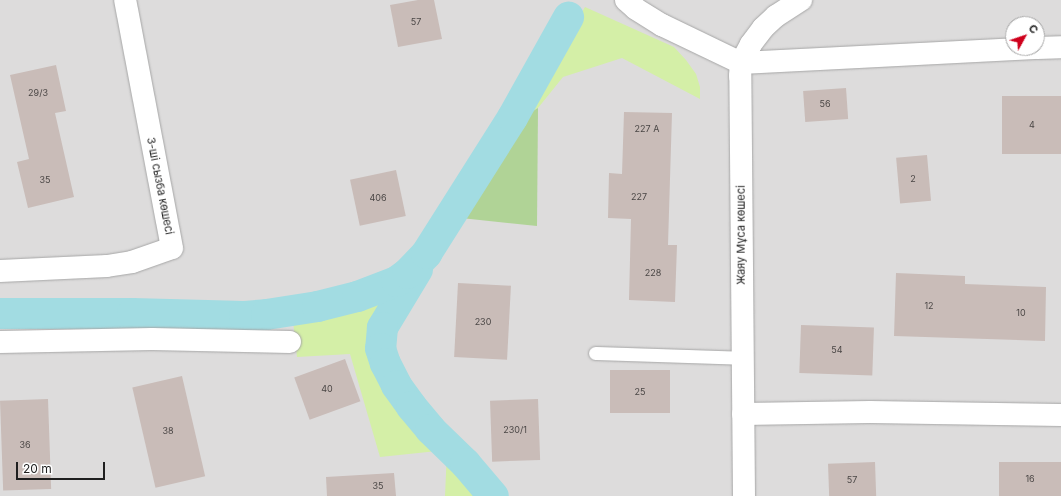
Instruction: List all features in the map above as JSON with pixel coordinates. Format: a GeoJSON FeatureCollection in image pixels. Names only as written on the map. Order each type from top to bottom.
{"type":"FeatureCollection","features":[{"type":"Feature","properties":{"kind":"street","name":"3-ші сызба көшесі"},"geometry":{"type":"LineString","coordinates":[[0,271],[107,266],[132,262],[172,248],[125,0]]}},
{"type":"Feature","properties":{"kind":"street"},"geometry":{"type":"LineString","coordinates":[[626,0],[636,9],[662,25],[741,63],[1005,50]]}},
{"type":"Feature","properties":{"kind":"street","name":"Жаяу Мұса көшесі"},"geometry":{"type":"LineString","coordinates":[[744,496],[742,414],[741,63],[751,44],[763,28],[776,16],[801,0]]}},
{"type":"Feature","properties":{"kind":"street"},"geometry":{"type":"LineString","coordinates":[[1045,48],[1061,47]]}},
{"type":"Feature","properties":{"kind":"street"},"geometry":{"type":"LineString","coordinates":[[0,342],[152,339],[290,342]]}},
{"type":"Feature","properties":{"kind":"street"},"geometry":{"type":"LineString","coordinates":[[742,414],[870,412],[1061,415]]}},
{"type":"Feature","properties":{"kind":"lane"},"geometry":{"type":"LineString","coordinates":[[595,353],[742,358]]}},
{"type":"Feature","properties":{"kind":"shaded area"},"geometry":{"type":"Polygon","coordinates":[[[0,0],[1061,0],[1061,496],[0,496],[0,0]]]}},
{"type":"Feature","properties":{"kind":"green space"},"geometry":{"type":"Polygon","coordinates":[[[585,7],[674,47],[696,74],[700,87],[700,99],[622,58],[563,77],[538,108],[523,117],[585,7]]]}},
{"type":"Feature","properties":{"kind":"green space"},"geometry":{"type":"Polygon","coordinates":[[[538,108],[537,226],[461,218],[523,117],[538,108]]]}},
{"type":"Feature","properties":{"kind":"green space"},"geometry":{"type":"Polygon","coordinates":[[[366,300],[389,300],[378,315],[374,329],[373,343],[377,359],[384,373],[417,421],[447,450],[380,457],[350,354],[297,357],[293,321],[366,300]]]}},
{"type":"Feature","properties":{"kind":"green space"},"geometry":{"type":"Polygon","coordinates":[[[447,450],[485,496],[445,496],[447,450]]]}},
{"type":"Feature","properties":{"kind":"building"},"geometry":{"type":"Polygon","coordinates":[[[418,0],[434,0],[442,39],[398,47],[390,5],[418,0]]]}},
{"type":"Feature","properties":{"kind":"building"},"geometry":{"type":"Polygon","coordinates":[[[56,65],[66,111],[55,113],[74,197],[28,208],[17,162],[29,159],[10,75],[56,65]]]}},
{"type":"Feature","properties":{"kind":"building"},"geometry":{"type":"Polygon","coordinates":[[[846,88],[848,119],[805,122],[803,91],[846,88]]]}},
{"type":"Feature","properties":{"kind":"building"},"geometry":{"type":"Polygon","coordinates":[[[1002,96],[1061,96],[1061,154],[1002,154],[1002,96]]]}},
{"type":"Feature","properties":{"kind":"building"},"geometry":{"type":"Polygon","coordinates":[[[624,112],[672,113],[668,245],[677,245],[675,302],[629,300],[631,219],[608,218],[609,173],[622,174],[624,112]]]}},
{"type":"Feature","properties":{"kind":"building"},"geometry":{"type":"Polygon","coordinates":[[[927,155],[931,201],[900,204],[896,158],[927,155]]]}},
{"type":"Feature","properties":{"kind":"building"},"geometry":{"type":"Polygon","coordinates":[[[396,170],[406,216],[360,226],[350,180],[396,170]]]}},
{"type":"Feature","properties":{"kind":"building"},"geometry":{"type":"Polygon","coordinates":[[[896,273],[965,276],[965,284],[1046,287],[1045,341],[894,336],[896,273]]]}},
{"type":"Feature","properties":{"kind":"building"},"geometry":{"type":"Polygon","coordinates":[[[458,283],[511,286],[507,360],[454,357],[458,283]]]}},
{"type":"Feature","properties":{"kind":"building"},"geometry":{"type":"Polygon","coordinates":[[[801,325],[874,328],[872,376],[799,373],[801,325]]]}},
{"type":"Feature","properties":{"kind":"building"},"geometry":{"type":"Polygon","coordinates":[[[345,359],[360,401],[310,420],[294,377],[345,359]]]}},
{"type":"Feature","properties":{"kind":"building"},"geometry":{"type":"Polygon","coordinates":[[[610,370],[670,370],[670,413],[610,413],[610,370]]]}},
{"type":"Feature","properties":{"kind":"building"},"geometry":{"type":"Polygon","coordinates":[[[182,376],[205,476],[155,488],[132,387],[182,376]]]}},
{"type":"Feature","properties":{"kind":"building"},"geometry":{"type":"Polygon","coordinates":[[[48,399],[51,489],[3,491],[0,401],[48,399]]]}},
{"type":"Feature","properties":{"kind":"building"},"geometry":{"type":"Polygon","coordinates":[[[538,399],[540,460],[492,462],[490,401],[538,399]]]}},
{"type":"Feature","properties":{"kind":"building"},"geometry":{"type":"Polygon","coordinates":[[[875,462],[876,496],[829,496],[828,464],[875,462]]]}},
{"type":"Feature","properties":{"kind":"building"},"geometry":{"type":"Polygon","coordinates":[[[999,462],[1061,462],[1061,496],[999,496],[999,462]]]}},
{"type":"Feature","properties":{"kind":"building"},"geometry":{"type":"Polygon","coordinates":[[[394,473],[396,496],[327,496],[326,477],[394,473]]]}},
{"type":"Feature","properties":{"kind":"waterway"},"geometry":{"type":"LineString","coordinates":[[0,313],[132,313],[244,316],[317,306],[357,296],[396,281],[407,273],[426,253],[512,117],[568,17]]}},
{"type":"Feature","properties":{"kind":"waterway"},"geometry":{"type":"LineString","coordinates":[[417,269],[382,327],[380,348],[385,363],[396,385],[411,406],[430,429],[465,463],[493,496]]}}]}
